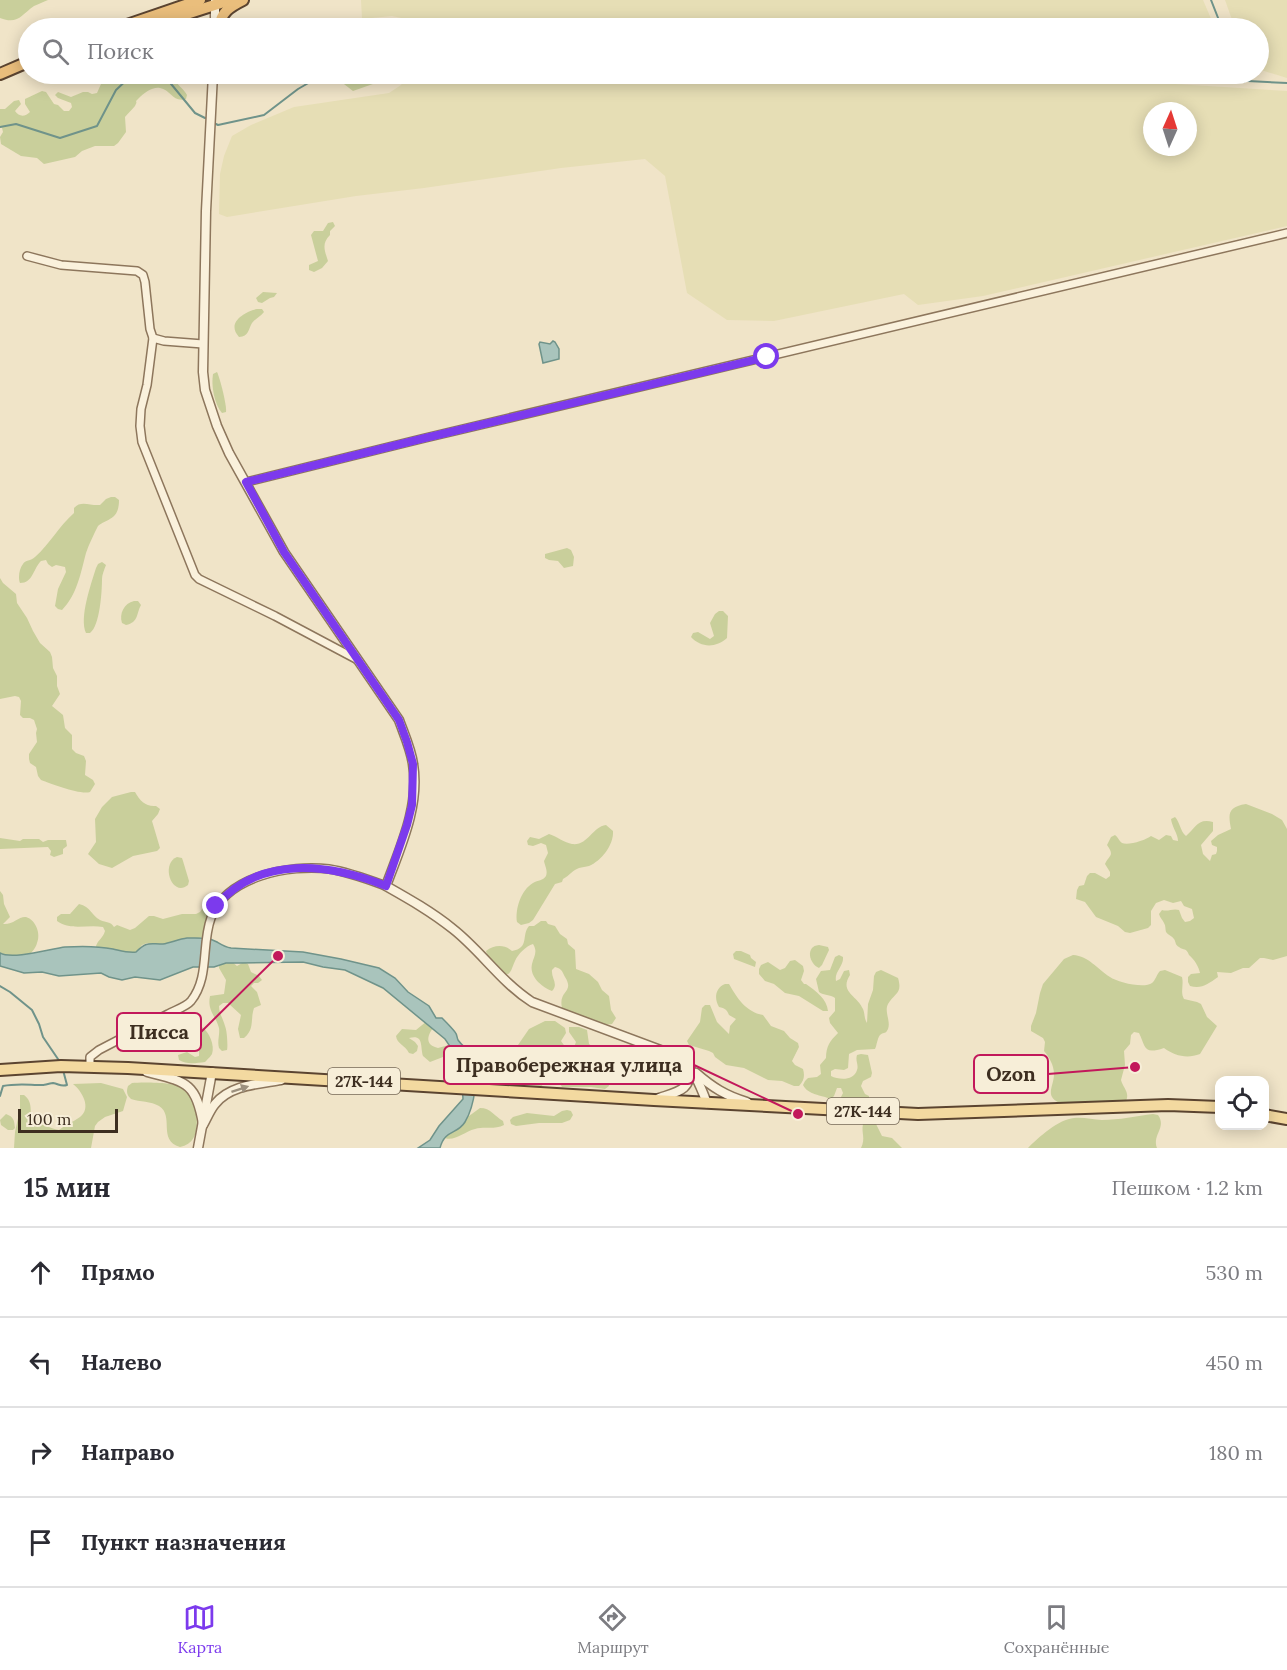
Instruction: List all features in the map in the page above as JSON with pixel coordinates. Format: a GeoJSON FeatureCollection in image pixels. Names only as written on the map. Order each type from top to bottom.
{"type":"FeatureCollection","features":[{"type":"Feature","properties":{"kind":"highway"},"geometry":{"type":"LineString","coordinates":[[141,18],[187,0]]}},
{"type":"Feature","properties":{"kind":"highway"},"geometry":{"type":"LineString","coordinates":[[146,18],[200,0]]}},
{"type":"Feature","properties":{"kind":"highway"},"geometry":{"type":"LineString","coordinates":[[171,18],[215,2],[230,0]]}},
{"type":"Feature","properties":{"kind":"highway"},"geometry":{"type":"LineString","coordinates":[[221,18],[230,7],[243,0]]}},
{"type":"Feature","properties":{"kind":"highway"},"geometry":{"type":"LineString","coordinates":[[0,74],[18,67]]}},
{"type":"Feature","properties":{"kind":"main road","name":"27К-144"},"geometry":{"type":"LineString","coordinates":[[0,1070],[90,1066],[759,1106],[918,1113],[1168,1105],[1215,1107]]}},
{"type":"Feature","properties":{"kind":"main road"},"geometry":{"type":"LineString","coordinates":[[1269,1116],[1287,1119]]}},
{"type":"Feature","properties":{"kind":"street"},"geometry":{"type":"LineString","coordinates":[[215,2],[216,18]]}},
{"type":"Feature","properties":{"kind":"street"},"geometry":{"type":"LineString","coordinates":[[212,84],[206,211],[203,344],[205,390],[229,453],[284,552],[399,720],[413,764],[412,805],[386,886]]}},
{"type":"Feature","properties":{"kind":"street"},"geometry":{"type":"LineString","coordinates":[[246,482],[1287,233]]}},
{"type":"Feature","properties":{"kind":"street"},"geometry":{"type":"LineString","coordinates":[[27,256],[61,265],[137,272],[143,275],[153,338],[147,385],[141,409],[142,442],[195,576],[356,659]]}},
{"type":"Feature","properties":{"kind":"street"},"geometry":{"type":"LineString","coordinates":[[153,338],[203,344]]}},
{"type":"Feature","properties":{"kind":"street"},"geometry":{"type":"LineString","coordinates":[[90,1066],[90,1057],[99,1050],[189,1003],[200,988],[210,919],[216,906],[224,897],[249,880],[281,870],[313,868],[329,869],[386,886],[426,909],[453,929],[518,993],[532,1002],[679,1057],[720,1091],[730,1097],[759,1106]]}},
{"type":"Feature","properties":{"kind":"street"},"geometry":{"type":"LineString","coordinates":[[654,1100],[684,1089],[690,1077],[689,1066]]}},
{"type":"Feature","properties":{"kind":"street"},"geometry":{"type":"LineString","coordinates":[[689,1066],[697,1078],[707,1103]]}},
{"type":"Feature","properties":{"kind":"street"},"geometry":{"type":"LineString","coordinates":[[129,1068],[188,1085],[195,1093],[203,1125]]}},
{"type":"Feature","properties":{"kind":"street"},"geometry":{"type":"LineString","coordinates":[[198,1148],[212,1072]]}},
{"type":"Feature","properties":{"kind":"street"},"geometry":{"type":"LineString","coordinates":[[203,1125],[215,1104],[225,1094],[240,1088],[293,1077]]}},
{"type":"Feature","properties":{"kind":"shaded area"},"geometry":{"type":"Polygon","coordinates":[[[361,0],[1203,0],[1211,18],[401,18],[392,16],[362,18],[361,0]]]}},
{"type":"Feature","properties":{"kind":"shaded area"},"geometry":{"type":"Polygon","coordinates":[[[1225,0],[1287,0],[1287,78],[1269,72],[1269,18],[1231,18],[1225,0]]]}},
{"type":"Feature","properties":{"kind":"shaded area"},"geometry":{"type":"Polygon","coordinates":[[[402,84],[1175,84],[1287,91],[1287,226],[983,296],[918,305],[904,294],[774,321],[727,320],[687,293],[665,176],[645,159],[356,196],[227,217],[219,214],[220,174],[232,136],[251,125],[294,107],[389,93],[402,84]]]}},
{"type":"Feature","properties":{"kind":"green space"},"geometry":{"type":"Polygon","coordinates":[[[0,0],[48,0],[34,6],[15,20],[0,18],[0,0]]]}},
{"type":"Feature","properties":{"kind":"green space"},"geometry":{"type":"Polygon","coordinates":[[[101,84],[178,84],[187,95],[186,99],[182,100],[160,88],[149,90],[136,101],[135,106],[125,117],[126,132],[118,143],[114,146],[95,146],[82,151],[75,157],[44,164],[37,158],[21,156],[1,144],[0,137],[3,132],[0,128],[0,109],[5,109],[14,101],[19,100],[21,104],[15,111],[22,116],[30,112],[25,99],[42,91],[46,92],[54,104],[64,111],[69,111],[72,107],[71,103],[58,98],[55,95],[58,92],[71,97],[83,92],[97,93],[101,84]]]}},
{"type":"Feature","properties":{"kind":"green space"},"geometry":{"type":"Polygon","coordinates":[[[344,84],[373,84],[353,91],[344,84]]]}},
{"type":"Feature","properties":{"kind":"green space"},"geometry":{"type":"Polygon","coordinates":[[[333,222],[335,226],[330,231],[325,245],[328,261],[314,272],[309,270],[309,265],[318,261],[311,235],[314,231],[323,231],[328,223],[333,222]]]}},
{"type":"Feature","properties":{"kind":"green space"},"geometry":{"type":"Polygon","coordinates":[[[263,292],[277,293],[262,303],[258,302],[256,298],[263,292]]]}},
{"type":"Feature","properties":{"kind":"green space"},"geometry":{"type":"Polygon","coordinates":[[[257,309],[262,309],[264,312],[252,323],[246,334],[239,337],[234,327],[238,319],[257,309]]]}},
{"type":"Feature","properties":{"kind":"green space"},"geometry":{"type":"Polygon","coordinates":[[[217,372],[226,409],[226,412],[222,413],[215,400],[213,389],[212,378],[217,372]]]}},
{"type":"Feature","properties":{"kind":"green space"},"geometry":{"type":"Polygon","coordinates":[[[111,497],[119,500],[119,507],[115,515],[98,526],[87,550],[75,590],[62,610],[55,606],[58,589],[66,572],[65,567],[56,565],[52,567],[46,560],[41,561],[28,581],[20,583],[19,574],[23,564],[40,552],[74,513],[74,508],[83,504],[100,505],[111,497]]]}},
{"type":"Feature","properties":{"kind":"green space"},"geometry":{"type":"Polygon","coordinates":[[[567,548],[571,550],[574,557],[573,566],[564,568],[558,561],[545,558],[545,554],[567,548]]]}},
{"type":"Feature","properties":{"kind":"green space"},"geometry":{"type":"Polygon","coordinates":[[[102,562],[106,565],[102,577],[98,616],[93,629],[90,633],[86,633],[84,619],[86,601],[96,568],[102,562]]]}},
{"type":"Feature","properties":{"kind":"green space"},"geometry":{"type":"Polygon","coordinates":[[[0,578],[16,594],[17,603],[40,643],[50,652],[60,694],[52,706],[63,715],[65,728],[72,735],[72,749],[84,756],[85,775],[95,784],[90,792],[73,791],[41,780],[36,767],[30,763],[29,759],[29,754],[37,742],[34,720],[23,718],[20,715],[19,697],[0,699],[0,578]]]}},
{"type":"Feature","properties":{"kind":"green space"},"geometry":{"type":"Polygon","coordinates":[[[138,601],[141,605],[135,620],[126,625],[121,620],[122,613],[127,604],[138,601]]]}},
{"type":"Feature","properties":{"kind":"green space"},"geometry":{"type":"Polygon","coordinates":[[[719,611],[723,611],[728,616],[727,638],[713,645],[704,645],[695,641],[691,637],[693,633],[698,632],[710,639],[714,636],[710,623],[719,611]]]}},
{"type":"Feature","properties":{"kind":"green space"},"geometry":{"type":"Polygon","coordinates":[[[135,792],[146,804],[160,809],[152,821],[160,848],[157,851],[133,856],[112,868],[99,864],[88,854],[96,842],[95,819],[112,797],[135,792]]]}},
{"type":"Feature","properties":{"kind":"green space"},"geometry":{"type":"Polygon","coordinates":[[[1246,804],[1282,820],[1287,829],[1287,956],[1273,960],[1260,958],[1249,968],[1231,973],[1217,972],[1218,977],[1208,984],[1198,987],[1190,986],[1188,977],[1191,974],[1200,973],[1199,968],[1187,951],[1178,946],[1166,932],[1165,924],[1159,914],[1162,910],[1179,910],[1185,922],[1194,918],[1192,909],[1184,906],[1181,901],[1173,903],[1164,900],[1156,903],[1151,911],[1151,925],[1130,933],[1096,917],[1085,902],[1076,899],[1079,886],[1084,885],[1090,873],[1106,879],[1110,876],[1105,864],[1111,853],[1107,845],[1111,837],[1115,835],[1125,844],[1151,836],[1159,840],[1166,835],[1178,841],[1171,819],[1175,817],[1186,836],[1203,821],[1213,822],[1213,831],[1201,845],[1203,854],[1210,861],[1212,855],[1217,851],[1217,847],[1212,845],[1211,841],[1231,829],[1231,812],[1236,807],[1246,804]]]}},
{"type":"Feature","properties":{"kind":"green space"},"geometry":{"type":"Polygon","coordinates":[[[606,825],[613,831],[613,836],[602,856],[594,864],[575,870],[562,882],[555,884],[533,920],[521,925],[517,922],[518,906],[525,890],[547,874],[544,861],[548,853],[546,845],[541,843],[528,845],[527,841],[530,837],[539,839],[549,834],[577,844],[601,826],[606,825]]]}},
{"type":"Feature","properties":{"kind":"green space"},"geometry":{"type":"Polygon","coordinates":[[[0,838],[20,841],[39,839],[43,842],[66,840],[67,846],[63,849],[63,854],[54,857],[50,855],[51,851],[48,847],[0,849],[0,838]]]}},
{"type":"Feature","properties":{"kind":"green space"},"geometry":{"type":"Polygon","coordinates":[[[177,857],[182,858],[189,881],[188,885],[182,888],[173,884],[169,872],[169,866],[177,857]]]}},
{"type":"Feature","properties":{"kind":"green space"},"geometry":{"type":"Polygon","coordinates":[[[0,891],[10,917],[3,924],[26,917],[37,928],[36,945],[25,958],[0,955],[0,891]]]}},
{"type":"Feature","properties":{"kind":"green space"},"geometry":{"type":"Polygon","coordinates":[[[79,904],[86,907],[100,920],[114,927],[117,925],[130,930],[149,916],[163,919],[182,914],[196,914],[205,905],[210,904],[214,906],[215,914],[211,927],[202,937],[188,939],[165,949],[147,943],[142,945],[136,953],[119,950],[117,953],[97,950],[96,946],[105,931],[103,927],[73,927],[57,921],[57,917],[61,914],[70,914],[79,904]]]}},
{"type":"Feature","properties":{"kind":"green space"},"geometry":{"type":"Polygon","coordinates":[[[541,921],[555,926],[567,939],[568,944],[575,950],[576,969],[589,974],[609,996],[611,1010],[616,1018],[612,1024],[594,1022],[562,1008],[561,1002],[568,982],[562,971],[555,967],[552,970],[555,986],[552,991],[537,981],[532,973],[535,952],[533,944],[520,953],[511,971],[507,974],[489,958],[486,951],[492,947],[502,946],[512,951],[521,947],[529,926],[534,926],[541,921]]]}},
{"type":"Feature","properties":{"kind":"green space"},"geometry":{"type":"Polygon","coordinates":[[[819,945],[828,947],[829,950],[819,968],[813,963],[810,952],[812,948],[819,945]]]}},
{"type":"Feature","properties":{"kind":"green space"},"geometry":{"type":"Polygon","coordinates":[[[736,951],[750,955],[756,962],[755,967],[734,959],[733,954],[736,951]]]}},
{"type":"Feature","properties":{"kind":"green space"},"geometry":{"type":"Polygon","coordinates":[[[839,955],[843,957],[843,960],[836,975],[836,981],[840,979],[844,971],[849,970],[848,990],[863,1009],[867,1023],[868,1004],[876,972],[881,970],[898,978],[899,983],[899,990],[887,1007],[888,1029],[878,1038],[875,1049],[857,1050],[849,1054],[848,1068],[831,1071],[831,1076],[842,1079],[850,1078],[857,1070],[857,1055],[868,1055],[872,1073],[871,1077],[863,1081],[861,1086],[865,1094],[869,1096],[869,1101],[860,1105],[843,1102],[841,1088],[837,1088],[831,1099],[811,1093],[803,1085],[808,1078],[821,1074],[820,1065],[826,1058],[829,1044],[838,1033],[829,1018],[835,1011],[835,998],[819,992],[816,979],[821,971],[830,970],[835,957],[839,955]]]}},
{"type":"Feature","properties":{"kind":"green space"},"geometry":{"type":"Polygon","coordinates":[[[1073,955],[1088,960],[1105,974],[1124,983],[1148,985],[1153,982],[1160,971],[1165,970],[1182,977],[1184,999],[1201,1004],[1207,1017],[1217,1026],[1200,1054],[1177,1055],[1164,1048],[1149,1050],[1144,1046],[1139,1033],[1134,1032],[1131,1035],[1130,1044],[1124,1051],[1125,1065],[1121,1080],[1127,1093],[1126,1101],[1122,1103],[1062,1104],[1056,1101],[1051,1095],[1054,1071],[1044,1051],[1045,1042],[1043,1038],[1031,1031],[1031,1026],[1043,984],[1064,959],[1073,955]]]}},
{"type":"Feature","properties":{"kind":"green space"},"geometry":{"type":"Polygon","coordinates":[[[795,960],[803,966],[801,980],[820,996],[826,1003],[828,1011],[823,1011],[799,996],[785,993],[774,984],[765,981],[759,974],[761,965],[768,962],[780,970],[785,968],[790,961],[795,960]]]}},
{"type":"Feature","properties":{"kind":"green space"},"geometry":{"type":"Polygon","coordinates":[[[231,961],[237,966],[244,962],[248,964],[251,972],[262,980],[251,986],[257,992],[261,1005],[254,1008],[251,1028],[244,1038],[240,1038],[238,1029],[241,1015],[228,1003],[219,1006],[227,1038],[227,1050],[222,1051],[218,1045],[218,1024],[209,1001],[210,996],[224,994],[226,980],[219,964],[231,961]]]}},
{"type":"Feature","properties":{"kind":"green space"},"geometry":{"type":"Polygon","coordinates":[[[729,984],[747,1008],[763,1015],[771,1026],[784,1031],[798,1043],[799,1047],[792,1061],[803,1069],[804,1078],[799,1086],[768,1080],[744,1068],[726,1065],[713,1053],[689,1045],[687,1041],[700,1022],[702,1008],[705,1005],[710,1005],[717,1022],[729,1034],[730,1026],[736,1019],[729,1015],[726,1009],[719,1007],[716,997],[719,988],[729,984]]]}},
{"type":"Feature","properties":{"kind":"green space"},"geometry":{"type":"Polygon","coordinates":[[[427,1021],[433,1028],[428,1040],[431,1045],[438,1048],[449,1045],[454,1052],[452,1056],[430,1062],[423,1056],[419,1039],[409,1038],[418,1046],[417,1051],[413,1054],[409,1053],[398,1041],[396,1036],[402,1029],[416,1030],[427,1021]]]}},
{"type":"Feature","properties":{"kind":"green space"},"geometry":{"type":"Polygon","coordinates":[[[545,1021],[555,1021],[565,1028],[566,1033],[561,1041],[566,1048],[571,1049],[576,1042],[569,1032],[569,1027],[587,1030],[589,1044],[594,1051],[591,1055],[582,1057],[579,1065],[583,1068],[609,1061],[611,1066],[606,1078],[609,1086],[605,1089],[562,1087],[557,1079],[557,1065],[545,1060],[541,1060],[537,1065],[544,1081],[542,1086],[519,1085],[515,1082],[517,1078],[526,1078],[529,1074],[524,1067],[507,1076],[500,1070],[498,1061],[501,1053],[518,1045],[529,1029],[545,1021]]]}},
{"type":"Feature","properties":{"kind":"green space"},"geometry":{"type":"Polygon","coordinates":[[[202,1027],[211,1039],[213,1050],[211,1055],[205,1062],[182,1062],[178,1055],[187,1052],[195,1057],[199,1056],[195,1037],[202,1027]]]}},
{"type":"Feature","properties":{"kind":"green space"},"geometry":{"type":"Polygon","coordinates":[[[101,1083],[123,1089],[127,1097],[123,1111],[105,1117],[95,1126],[91,1148],[14,1148],[20,1095],[24,1095],[29,1101],[30,1125],[41,1124],[59,1130],[84,1113],[84,1100],[80,1091],[73,1084],[101,1083]]]}},
{"type":"Feature","properties":{"kind":"green space"},"geometry":{"type":"Polygon","coordinates":[[[132,1083],[166,1084],[183,1088],[193,1102],[195,1111],[197,1121],[194,1138],[188,1144],[180,1147],[173,1144],[167,1134],[164,1110],[153,1103],[131,1099],[127,1090],[132,1083]]]}},
{"type":"Feature","properties":{"kind":"green space"},"geometry":{"type":"Polygon","coordinates":[[[480,1108],[490,1111],[503,1121],[504,1125],[471,1130],[451,1139],[442,1137],[464,1116],[469,1116],[480,1108]]]}},
{"type":"Feature","properties":{"kind":"green space"},"geometry":{"type":"Polygon","coordinates":[[[567,1110],[573,1115],[570,1120],[562,1123],[516,1126],[511,1124],[510,1120],[527,1113],[554,1116],[567,1110]]]}},
{"type":"Feature","properties":{"kind":"green space"},"geometry":{"type":"Polygon","coordinates":[[[6,1114],[13,1119],[15,1128],[13,1130],[8,1130],[1,1125],[0,1120],[6,1114]]]}},
{"type":"Feature","properties":{"kind":"green space"},"geometry":{"type":"Polygon","coordinates":[[[1158,1115],[1161,1124],[1156,1139],[1157,1148],[1028,1148],[1050,1129],[1068,1119],[1108,1120],[1158,1115]]]}},
{"type":"Feature","properties":{"kind":"green space"},"geometry":{"type":"Polygon","coordinates":[[[867,1121],[876,1124],[882,1136],[892,1138],[902,1148],[861,1148],[863,1124],[867,1121]]]}},
{"type":"Feature","properties":{"kind":"water"},"geometry":{"type":"Polygon","coordinates":[[[553,341],[559,349],[559,359],[543,363],[539,344],[540,342],[550,344],[553,341]]]}},
{"type":"Feature","properties":{"kind":"water"},"geometry":{"type":"Polygon","coordinates":[[[187,938],[210,939],[231,948],[303,952],[341,959],[379,968],[395,978],[408,992],[429,1006],[436,1018],[442,1018],[471,1054],[476,1079],[471,1107],[465,1122],[445,1138],[440,1148],[418,1148],[430,1140],[463,1099],[461,1066],[458,1058],[445,1039],[383,988],[345,970],[303,962],[226,963],[214,967],[193,967],[160,980],[135,977],[122,980],[101,973],[59,976],[42,972],[24,973],[0,966],[0,953],[22,955],[83,946],[136,952],[148,944],[163,944],[187,938]]]}},
{"type":"Feature","properties":{"kind":"waterway"},"geometry":{"type":"LineString","coordinates":[[1211,0],[1218,18]]}},
{"type":"Feature","properties":{"kind":"waterway"},"geometry":{"type":"LineString","coordinates":[[1269,82],[1287,83]]}},
{"type":"Feature","properties":{"kind":"waterway"},"geometry":{"type":"LineString","coordinates":[[0,127],[16,124],[60,138],[97,126],[116,90],[122,84]]}},
{"type":"Feature","properties":{"kind":"waterway"},"geometry":{"type":"LineString","coordinates":[[171,84],[195,113],[205,118]]}},
{"type":"Feature","properties":{"kind":"waterway"},"geometry":{"type":"LineString","coordinates":[[216,124],[264,115],[307,84]]}},
{"type":"Feature","properties":{"kind":"waterway"},"geometry":{"type":"LineString","coordinates":[[0,986],[32,1010],[43,1037],[60,1062]]}},
{"type":"Feature","properties":{"kind":"waterway"},"geometry":{"type":"LineString","coordinates":[[0,1096],[3,1086],[8,1085],[53,1083],[67,1085],[63,1070]]}},
{"type":"Feature","properties":{"kind":"place","name":"Писса"},"geometry":{"type":"Point","coordinates":[278,956]}},
{"type":"Feature","properties":{"kind":"place","name":"Ozon"},"geometry":{"type":"Point","coordinates":[1135,1067]}},
{"type":"Feature","properties":{"kind":"place","name":"Правобережная улица"},"geometry":{"type":"Point","coordinates":[798,1114]}},
{"type":"Feature","properties":{"kind":"route"},"geometry":{"type":"LineString","coordinates":[[216,906],[224,897],[249,880],[296,868],[329,869],[386,886],[407,825],[414,784],[413,764],[399,720],[284,552],[246,482],[767,357]]}}]}
